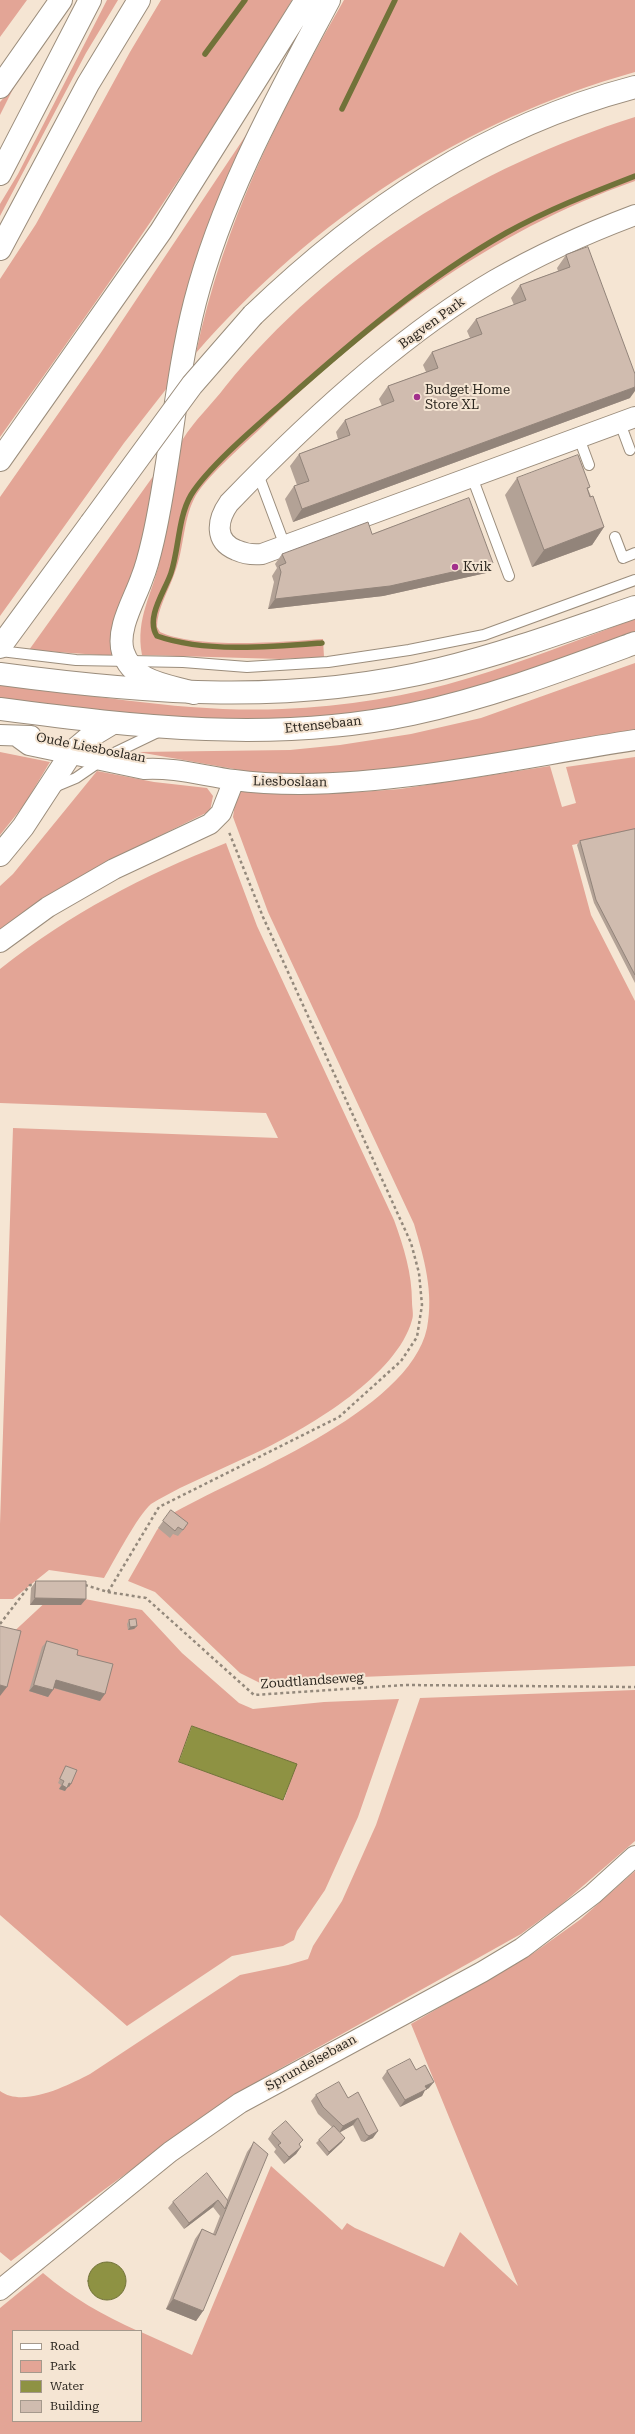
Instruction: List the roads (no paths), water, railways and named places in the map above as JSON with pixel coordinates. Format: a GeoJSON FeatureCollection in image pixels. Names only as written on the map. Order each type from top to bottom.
{"type":"FeatureCollection","features":[{"type":"Feature","properties":{"kind":"main road"},"geometry":{"type":"LineString","coordinates":[[0,87],[61,0]]}},
{"type":"Feature","properties":{"kind":"main road"},"geometry":{"type":"LineString","coordinates":[[0,174],[90,0]]}},
{"type":"Feature","properties":{"kind":"main road"},"geometry":{"type":"LineString","coordinates":[[0,249],[88,84],[139,0]]}},
{"type":"Feature","properties":{"kind":"main road"},"geometry":{"type":"LineString","coordinates":[[0,460],[161,231],[306,0]]}},
{"type":"Feature","properties":{"kind":"main road"},"geometry":{"type":"LineString","coordinates":[[194,693],[151,681],[139,674],[127,661],[122,645],[123,636],[143,576],[155,529],[189,330],[205,268],[223,212],[252,147],[329,0]]}},
{"type":"Feature","properties":{"kind":"main road"},"geometry":{"type":"LineString","coordinates":[[0,647],[192,385],[253,315],[296,274],[367,216],[464,154],[536,120],[635,87]]}},
{"type":"Feature","properties":{"kind":"main road"},"geometry":{"type":"LineString","coordinates":[[0,674],[88,685],[194,693],[266,694],[322,689],[416,675],[503,651],[635,607]]}},
{"type":"Feature","properties":{"kind":"main road","name":"Ettensebaan"},"geometry":{"type":"LineString","coordinates":[[0,709],[111,724],[166,728],[281,730],[346,724],[411,714],[514,686],[635,643]]}},
{"type":"Feature","properties":{"kind":"main road"},"geometry":{"type":"LineString","coordinates":[[0,855],[24,828],[47,790],[76,748],[111,724]]}},
{"type":"Feature","properties":{"kind":"street","name":"Bagven Park"},"geometry":{"type":"LineString","coordinates":[[627,420],[285,546],[253,555],[230,547],[220,537],[220,520],[225,508],[258,474],[358,382],[441,315],[482,288],[530,260],[568,242],[635,215]]}},
{"type":"Feature","properties":{"kind":"street","name":"Oude Liesboslaan"},"geometry":{"type":"LineString","coordinates":[[9,736],[36,736],[108,756],[144,769],[161,768],[234,780]]}},
{"type":"Feature","properties":{"kind":"street","name":"Liesboslaan"},"geometry":{"type":"LineString","coordinates":[[0,942],[48,907],[114,869],[210,824],[221,813],[234,780],[299,784],[360,782],[412,776],[635,740]]}},
{"type":"Feature","properties":{"kind":"street","name":"Sprundelsebaan"},"geometry":{"type":"LineString","coordinates":[[0,2290],[170,2152],[240,2102],[482,1972],[522,1948],[594,1894],[635,1856]]}},
{"type":"Feature","properties":{"kind":"lane","name":"Bagven Park"},"geometry":{"type":"LineString","coordinates":[[627,420],[630,450]]}},
{"type":"Feature","properties":{"kind":"lane"},"geometry":{"type":"LineString","coordinates":[[579,438],[589,465]]}},
{"type":"Feature","properties":{"kind":"lane"},"geometry":{"type":"LineString","coordinates":[[258,474],[285,546]]}},
{"type":"Feature","properties":{"kind":"lane"},"geometry":{"type":"LineString","coordinates":[[472,477],[509,576]]}},
{"type":"Feature","properties":{"kind":"lane"},"geometry":{"type":"LineString","coordinates":[[615,537],[623,558],[635,553]]}},
{"type":"Feature","properties":{"kind":"lane"},"geometry":{"type":"LineString","coordinates":[[0,651],[76,660],[272,667],[328,662],[409,650],[502,629],[635,580]]}},
{"type":"Feature","properties":{"kind":"lane"},"geometry":{"type":"LineString","coordinates":[[47,790],[76,778],[108,756],[166,728]]}},
{"type":"Feature","properties":{"kind":"water"},"geometry":{"type":"Polygon","coordinates":[[[192,1726],[297,1764],[283,1800],[179,1762],[192,1726]]]}},
{"type":"Feature","properties":{"kind":"water"},"geometry":{"type":"Polygon","coordinates":[[[107,2262],[117,2265],[123,2271],[126,2281],[123,2291],[117,2297],[107,2300],[97,2297],[91,2291],[88,2281],[91,2271],[97,2265],[107,2262]]]}},
{"type":"Feature","properties":{"kind":"waterway"},"geometry":{"type":"LineString","coordinates":[[205,54],[245,0]]}},
{"type":"Feature","properties":{"kind":"waterway"},"geometry":{"type":"LineString","coordinates":[[342,109],[395,0]]}},
{"type":"Feature","properties":{"kind":"waterway"},"geometry":{"type":"LineString","coordinates":[[322,643],[260,647],[217,647],[196,645],[157,636],[153,621],[157,604],[174,564],[181,523],[191,495],[210,471],[249,433],[364,333],[419,290],[447,270],[506,233],[569,202],[635,176]]}},
{"type":"Feature","properties":{"kind":"place","name":"Budget Home Store XL"},"geometry":{"type":"Point","coordinates":[417,397]}},
{"type":"Feature","properties":{"kind":"place","name":"Kvik"},"geometry":{"type":"Point","coordinates":[455,567]}}]}
